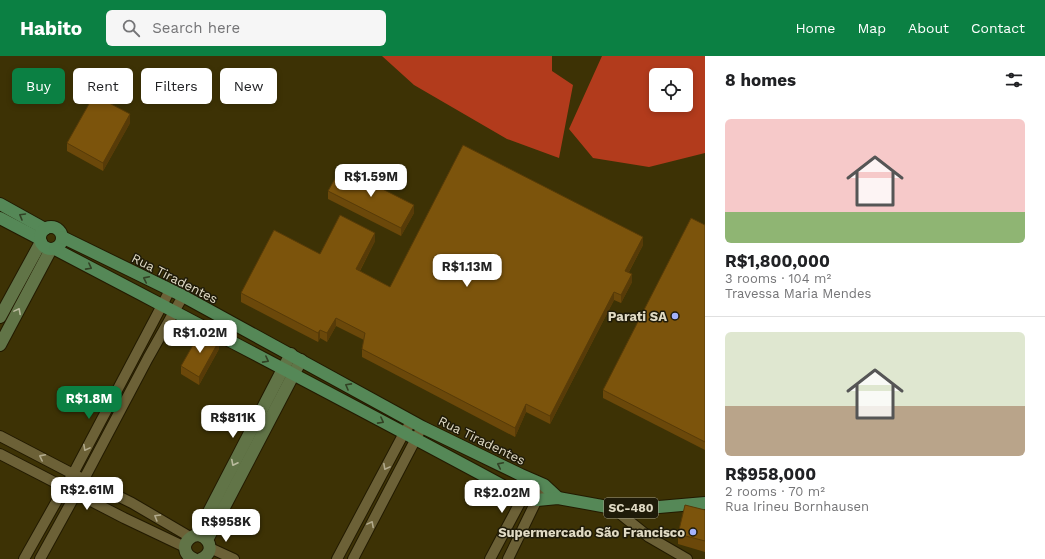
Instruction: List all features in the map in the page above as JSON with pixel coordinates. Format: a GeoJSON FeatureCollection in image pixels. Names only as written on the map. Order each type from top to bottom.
{"type":"FeatureCollection","features":[{"type":"Feature","properties":{"kind":"main road"},"geometry":{"type":"LineString","coordinates":[[0,204],[42,237]]}},
{"type":"Feature","properties":{"kind":"main road"},"geometry":{"type":"LineString","coordinates":[[0,218],[42,237]]}},
{"type":"Feature","properties":{"kind":"main road"},"geometry":{"type":"LineString","coordinates":[[53,249],[60,244],[62,237],[60,232],[56,229],[50,228],[42,237],[42,245],[48,249],[53,249],[174,311],[516,493],[537,500],[558,498]]}},
{"type":"Feature","properties":{"kind":"main road","name":"Rua Tiradentes"},"geometry":{"type":"LineString","coordinates":[[62,237],[183,296],[417,424],[544,485],[558,498]]}},
{"type":"Feature","properties":{"kind":"main road","name":"SC-480"},"geometry":{"type":"LineString","coordinates":[[558,498],[613,508],[659,507],[705,503]]}},
{"type":"Feature","properties":{"kind":"street"},"geometry":{"type":"LineString","coordinates":[[0,317],[42,237]]}},
{"type":"Feature","properties":{"kind":"street"},"geometry":{"type":"LineString","coordinates":[[0,345],[3,331],[53,249]]}},
{"type":"Feature","properties":{"kind":"street"},"geometry":{"type":"LineString","coordinates":[[24,559],[73,474],[170,290]]}},
{"type":"Feature","properties":{"kind":"street"},"geometry":{"type":"LineString","coordinates":[[40,559],[183,296]]}},
{"type":"Feature","properties":{"kind":"street"},"geometry":{"type":"LineString","coordinates":[[136,354],[148,358]]}},
{"type":"Feature","properties":{"kind":"street"},"geometry":{"type":"LineString","coordinates":[[197,550],[282,369],[296,357]]}},
{"type":"Feature","properties":{"kind":"street"},"geometry":{"type":"LineString","coordinates":[[197,550],[294,375],[296,357]]}},
{"type":"Feature","properties":{"kind":"street"},"geometry":{"type":"LineString","coordinates":[[337,559],[404,433],[417,424]]}},
{"type":"Feature","properties":{"kind":"street"},"geometry":{"type":"LineString","coordinates":[[353,559],[417,439],[417,424]]}},
{"type":"Feature","properties":{"kind":"street"},"geometry":{"type":"LineString","coordinates":[[0,436],[132,503],[197,550]]}},
{"type":"Feature","properties":{"kind":"street"},"geometry":{"type":"LineString","coordinates":[[0,454],[124,518],[197,550],[234,559]]}},
{"type":"Feature","properties":{"kind":"street"},"geometry":{"type":"LineString","coordinates":[[490,559],[532,480]]}},
{"type":"Feature","properties":{"kind":"street"},"geometry":{"type":"LineString","coordinates":[[508,559],[544,485]]}},
{"type":"Feature","properties":{"kind":"street"},"geometry":{"type":"LineString","coordinates":[[372,492],[385,499]]}},
{"type":"Feature","properties":{"kind":"street"},"geometry":{"type":"LineString","coordinates":[[124,518],[132,503]]}},
{"type":"Feature","properties":{"kind":"street"},"geometry":{"type":"LineString","coordinates":[[613,508],[649,537],[686,559]]}},
{"type":"Feature","properties":{"kind":"shaded area"},"geometry":{"type":"Polygon","coordinates":[[[382,56],[552,56],[552,71],[573,85],[559,158],[507,139],[414,85],[382,56]]]}},
{"type":"Feature","properties":{"kind":"shaded area"},"geometry":{"type":"Polygon","coordinates":[[[602,56],[705,56],[705,153],[649,167],[593,158],[569,129],[602,56]]]}},
{"type":"Feature","properties":{"kind":"building"},"geometry":{"type":"Polygon","coordinates":[[[89,104],[111,104],[130,114],[103,163],[67,143],[89,104]]]}},
{"type":"Feature","properties":{"kind":"building"},"geometry":{"type":"Polygon","coordinates":[[[463,145],[643,237],[625,271],[632,274],[621,295],[614,292],[550,416],[526,404],[515,428],[362,349],[365,333],[336,318],[327,333],[320,330],[318,333],[241,293],[274,230],[320,254],[340,215],[375,233],[356,269],[390,287],[463,145]]]}},
{"type":"Feature","properties":{"kind":"building"},"geometry":{"type":"Polygon","coordinates":[[[341,168],[414,205],[401,228],[328,191],[341,168]]]}},
{"type":"Feature","properties":{"kind":"building","name":"Parati SA"},"geometry":{"type":"Polygon","coordinates":[[[691,218],[705,225],[705,442],[603,390],[691,218]]]}},
{"type":"Feature","properties":{"kind":"building"},"geometry":{"type":"Polygon","coordinates":[[[201,331],[219,341],[199,377],[181,366],[201,331]]]}},
{"type":"Feature","properties":{"kind":"building","name":"Supermercado São Francisco"},"geometry":{"type":"Polygon","coordinates":[[[685,505],[705,510],[705,541],[678,534],[685,505]]]}},
{"type":"Feature","properties":{"kind":"place","name":"Parati SA"},"geometry":{"type":"Point","coordinates":[675,316]}},
{"type":"Feature","properties":{"kind":"place","name":"Supermercado São Francisco"},"geometry":{"type":"Point","coordinates":[693,532]}}]}
